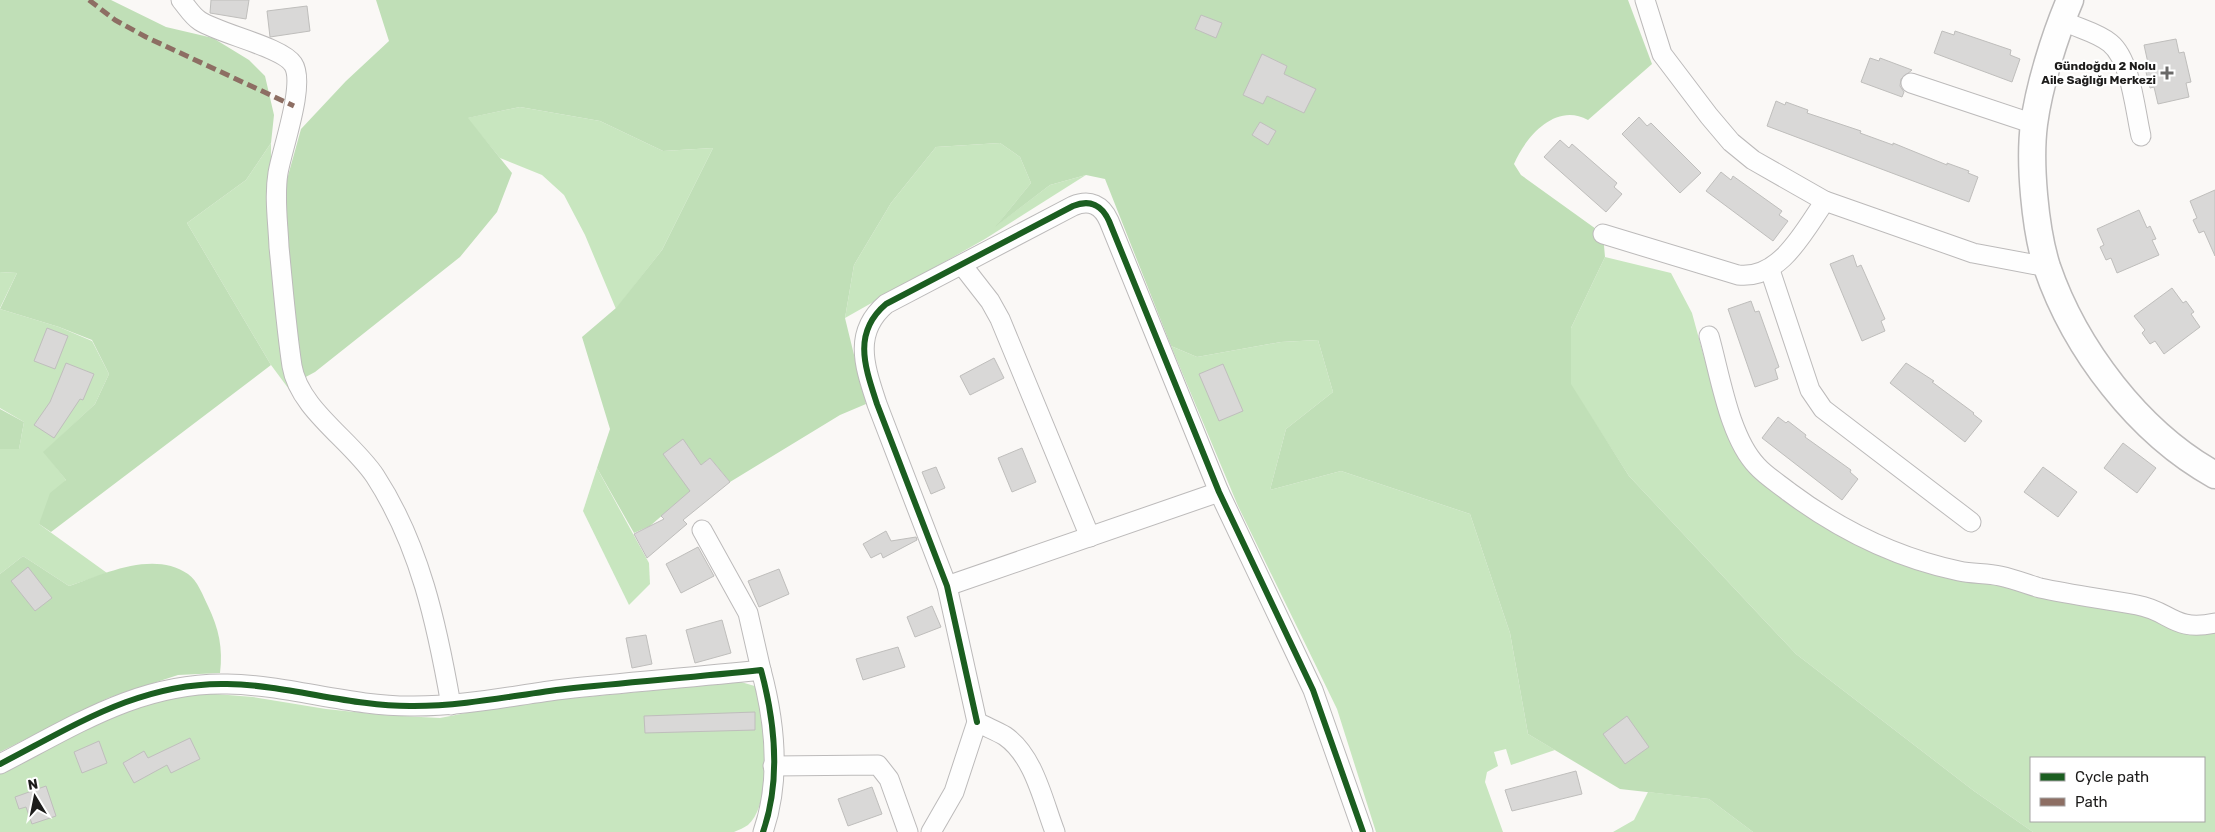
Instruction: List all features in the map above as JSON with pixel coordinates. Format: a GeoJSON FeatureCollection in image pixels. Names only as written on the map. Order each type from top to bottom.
{"type":"FeatureCollection","features":[{"type":"Feature","properties":{"kind":"street"},"geometry":{"type":"LineString","coordinates":[[180,0],[200,20],[278,53],[293,63],[296,70],[295,100],[276,188],[292,368],[301,392],[364,461],[400,521],[421,571],[436,624],[450,705]]}},
{"type":"Feature","properties":{"kind":"street"},"geometry":{"type":"LineString","coordinates":[[1645,0],[1662,54],[1731,142],[1753,160],[1825,201],[1974,253],[2047,266]]}},
{"type":"Feature","properties":{"kind":"street"},"geometry":{"type":"LineString","coordinates":[[2141,136],[2126,66],[2119,52],[2110,42],[2066,10],[2034,124],[2037,212],[2047,266],[2083,342],[2111,383],[2155,433],[2176,451],[2215,475]]}},
{"type":"Feature","properties":{"kind":"street"},"geometry":{"type":"LineString","coordinates":[[1910,83],[2034,124]]}},
{"type":"Feature","properties":{"kind":"street"},"geometry":{"type":"LineString","coordinates":[[1603,234],[1738,276],[1750,277],[1770,270],[1800,238],[1825,201]]}},
{"type":"Feature","properties":{"kind":"street"},"geometry":{"type":"LineString","coordinates":[[931,832],[954,792],[977,722],[947,586],[877,404],[869,379],[864,338],[868,324],[874,314],[886,304],[1073,206],[1088,202],[1102,209],[1219,492],[1313,690],[1363,832]]}},
{"type":"Feature","properties":{"kind":"street"},"geometry":{"type":"LineString","coordinates":[[962,265],[990,301],[1000,319],[1090,537]]}},
{"type":"Feature","properties":{"kind":"street"},"geometry":{"type":"LineString","coordinates":[[1770,270],[1810,390],[1816,401],[1830,415],[1971,522]]}},
{"type":"Feature","properties":{"kind":"street"},"geometry":{"type":"LineString","coordinates":[[1709,336],[1734,423],[1748,454],[1757,466],[1808,506],[1837,525],[1910,558],[1953,570],[2002,576],[2040,588],[2139,605],[2183,625],[2195,626],[2215,623]]}},
{"type":"Feature","properties":{"kind":"street"},"geometry":{"type":"LineString","coordinates":[[947,586],[1219,492]]}},
{"type":"Feature","properties":{"kind":"street"},"geometry":{"type":"LineString","coordinates":[[702,530],[748,613],[772,720],[773,766],[770,802],[761,831]]}},
{"type":"Feature","properties":{"kind":"street"},"geometry":{"type":"LineString","coordinates":[[0,764],[82,720],[120,704],[154,693],[189,686],[246,685],[386,705],[450,705],[565,689],[761,670]]}},
{"type":"Feature","properties":{"kind":"street"},"geometry":{"type":"LineString","coordinates":[[977,722],[1005,736],[1018,748],[1027,762],[1055,832]]}},
{"type":"Feature","properties":{"kind":"street"},"geometry":{"type":"LineString","coordinates":[[773,766],[878,765],[889,779],[908,832]]}},
{"type":"Feature","properties":{"kind":"green space"},"geometry":{"type":"Polygon","coordinates":[[[0,0],[111,0],[166,27],[213,38],[249,60],[265,76],[274,115],[271,143],[246,180],[187,223],[271,365],[51,532],[39,524],[50,493],[66,480],[43,452],[95,404],[109,374],[92,340],[59,327],[0,309],[17,273],[0,272],[0,0]]]}},
{"type":"Feature","properties":{"kind":"green space"},"geometry":{"type":"Polygon","coordinates":[[[376,0],[1628,0],[1652,64],[1588,120],[1565,115],[1544,125],[1526,143],[1514,164],[1521,175],[1603,234],[1605,257],[1571,328],[1571,384],[1629,476],[1796,654],[1974,791],[2033,832],[1753,832],[1709,799],[1620,789],[1528,734],[1510,633],[1470,514],[1341,471],[1270,490],[1286,429],[1333,392],[1318,340],[1281,342],[1197,357],[1171,346],[1105,179],[1086,175],[1050,185],[995,227],[1031,183],[1020,157],[1000,143],[936,147],[891,203],[854,265],[845,318],[866,404],[840,415],[730,482],[710,458],[695,470],[703,480],[650,526],[634,533],[597,468],[610,429],[582,337],[616,308],[662,250],[713,148],[663,151],[600,121],[520,107],[468,118],[512,173],[497,212],[460,257],[315,372],[302,379],[287,238],[286,183],[301,129],[346,81],[389,41],[376,0]]]}},
{"type":"Feature","properties":{"kind":"green space"},"geometry":{"type":"Polygon","coordinates":[[[520,107],[600,121],[663,151],[713,148],[662,250],[616,309],[585,235],[564,195],[542,175],[500,158],[467,118],[520,107]]]}},
{"type":"Feature","properties":{"kind":"green space"},"geometry":{"type":"Polygon","coordinates":[[[271,143],[274,268],[280,331],[291,392],[271,365],[187,223],[246,180],[271,143]]]}},
{"type":"Feature","properties":{"kind":"green space"},"geometry":{"type":"Polygon","coordinates":[[[1000,143],[1020,157],[1031,183],[997,225],[1050,185],[1086,175],[985,239],[845,318],[854,265],[891,203],[936,147],[1000,143]]]}},
{"type":"Feature","properties":{"kind":"green space"},"geometry":{"type":"Polygon","coordinates":[[[1605,257],[1671,273],[1692,313],[1716,401],[1731,443],[1746,466],[1891,557],[2106,604],[2215,632],[2215,832],[2033,832],[1974,791],[1796,654],[1629,476],[1570,384],[1571,328],[1605,257]]]}},
{"type":"Feature","properties":{"kind":"green space"},"geometry":{"type":"Polygon","coordinates":[[[0,272],[17,273],[0,308],[0,272]]]}},
{"type":"Feature","properties":{"kind":"green space"},"geometry":{"type":"Polygon","coordinates":[[[0,309],[59,327],[92,341],[109,374],[95,404],[44,452],[66,480],[39,524],[107,573],[69,586],[23,556],[0,574],[0,449],[19,449],[24,422],[0,408],[0,309]]]}},
{"type":"Feature","properties":{"kind":"green space"},"geometry":{"type":"Polygon","coordinates":[[[1318,340],[1333,392],[1286,429],[1270,490],[1341,471],[1470,514],[1510,633],[1528,734],[1555,750],[1511,765],[1506,749],[1494,752],[1498,766],[1487,772],[1485,782],[1503,832],[1376,832],[1337,709],[1238,506],[1171,346],[1197,357],[1281,342],[1318,340]]]}},
{"type":"Feature","properties":{"kind":"green space"},"geometry":{"type":"Polygon","coordinates":[[[0,409],[24,422],[19,449],[0,449],[0,409]]]}},
{"type":"Feature","properties":{"kind":"green space"},"geometry":{"type":"Polygon","coordinates":[[[597,468],[649,563],[650,584],[629,605],[583,511],[597,468]]]}},
{"type":"Feature","properties":{"kind":"green space"},"geometry":{"type":"Polygon","coordinates":[[[23,556],[69,586],[128,566],[144,564],[160,564],[174,567],[188,574],[200,589],[215,623],[221,655],[220,673],[178,675],[108,698],[0,752],[0,574],[23,556]]]}},
{"type":"Feature","properties":{"kind":"green space"},"geometry":{"type":"Polygon","coordinates":[[[741,682],[758,687],[765,759],[762,798],[756,813],[748,825],[734,832],[0,832],[0,770],[117,713],[162,700],[203,693],[253,697],[326,709],[440,718],[512,704],[741,682]]]}},
{"type":"Feature","properties":{"kind":"green space"},"geometry":{"type":"Polygon","coordinates":[[[1648,792],[1709,799],[1753,832],[1613,832],[1634,820],[1648,792]]]}},
{"type":"Feature","properties":{"kind":"building"},"geometry":{"type":"Polygon","coordinates":[[[211,0],[249,0],[246,19],[210,13],[211,0]]]}},
{"type":"Feature","properties":{"kind":"building"},"geometry":{"type":"Polygon","coordinates":[[[307,6],[310,31],[270,37],[267,11],[307,6]]]}},
{"type":"Feature","properties":{"kind":"building"},"geometry":{"type":"Polygon","coordinates":[[[1201,15],[1222,23],[1216,38],[1195,29],[1201,15]]]}},
{"type":"Feature","properties":{"kind":"building"},"geometry":{"type":"Polygon","coordinates":[[[1942,31],[1954,35],[1955,31],[2011,50],[2010,55],[2020,59],[2012,82],[1934,53],[1942,31]]]}},
{"type":"Feature","properties":{"kind":"building","name":"Gündoğdu 2 Nolu Aile Sağlığı Merkezi"},"geometry":{"type":"Polygon","coordinates":[[[2176,39],[2179,53],[2184,52],[2191,82],[2186,83],[2189,97],[2158,104],[2154,87],[2150,88],[2144,64],[2148,63],[2144,45],[2176,39]]]}},
{"type":"Feature","properties":{"kind":"building"},"geometry":{"type":"Polygon","coordinates":[[[1262,54],[1287,66],[1284,74],[1316,89],[1304,113],[1267,96],[1263,104],[1243,95],[1262,54]]]}},
{"type":"Feature","properties":{"kind":"building"},"geometry":{"type":"Polygon","coordinates":[[[1870,58],[1879,61],[1880,58],[1912,70],[1901,79],[1900,86],[1904,92],[1902,97],[1861,82],[1870,58]]]}},
{"type":"Feature","properties":{"kind":"building"},"geometry":{"type":"Polygon","coordinates":[[[1776,101],[1785,105],[1786,102],[1808,110],[1807,113],[1861,131],[1860,133],[1893,145],[1893,143],[1947,165],[1947,163],[1969,171],[1968,173],[1978,177],[1969,202],[1767,126],[1776,101]]]}},
{"type":"Feature","properties":{"kind":"building"},"geometry":{"type":"Polygon","coordinates":[[[1639,117],[1647,126],[1651,123],[1701,173],[1680,193],[1622,134],[1639,117]]]}},
{"type":"Feature","properties":{"kind":"building"},"geometry":{"type":"Polygon","coordinates":[[[1260,122],[1276,131],[1268,145],[1252,135],[1260,122]]]}},
{"type":"Feature","properties":{"kind":"building"},"geometry":{"type":"Polygon","coordinates":[[[1560,140],[1569,148],[1572,144],[1617,183],[1614,187],[1622,194],[1606,212],[1544,157],[1560,140]]]}},
{"type":"Feature","properties":{"kind":"building"},"geometry":{"type":"Polygon","coordinates":[[[1721,172],[1731,180],[1733,176],[1782,211],[1779,215],[1788,221],[1773,241],[1706,191],[1721,172]]]}},
{"type":"Feature","properties":{"kind":"building"},"geometry":{"type":"Polygon","coordinates":[[[2215,190],[2215,256],[2204,231],[2199,233],[2193,220],[2197,218],[2190,201],[2215,190]]]}},
{"type":"Feature","properties":{"kind":"building"},"geometry":{"type":"Polygon","coordinates":[[[2139,210],[2147,228],[2150,226],[2156,239],[2152,240],[2159,255],[2117,273],[2111,258],[2106,260],[2100,247],[2104,245],[2097,229],[2139,210]]]}},
{"type":"Feature","properties":{"kind":"building"},"geometry":{"type":"Polygon","coordinates":[[[1853,255],[1857,267],[1861,265],[1885,319],[1881,321],[1885,331],[1862,341],[1830,264],[1853,255]]]}},
{"type":"Feature","properties":{"kind":"building"},"geometry":{"type":"Polygon","coordinates":[[[2172,288],[2183,303],[2186,301],[2194,312],[2191,314],[2200,327],[2164,354],[2155,341],[2150,344],[2142,333],[2145,330],[2134,316],[2172,288]]]}},
{"type":"Feature","properties":{"kind":"building"},"geometry":{"type":"Polygon","coordinates":[[[1751,301],[1755,312],[1759,311],[1779,367],[1775,369],[1778,379],[1755,387],[1728,309],[1751,301]]]}},
{"type":"Feature","properties":{"kind":"building"},"geometry":{"type":"Polygon","coordinates":[[[47,328],[68,336],[55,369],[34,361],[47,328]]]}},
{"type":"Feature","properties":{"kind":"building"},"geometry":{"type":"Polygon","coordinates":[[[994,358],[1004,378],[970,395],[960,376],[994,358]]]}},
{"type":"Feature","properties":{"kind":"building"},"geometry":{"type":"Polygon","coordinates":[[[66,363],[94,374],[83,400],[80,399],[54,438],[34,425],[50,402],[66,363]]]}},
{"type":"Feature","properties":{"kind":"building"},"geometry":{"type":"Polygon","coordinates":[[[1906,363],[1934,381],[1932,382],[1982,421],[1965,442],[1890,383],[1906,363]]]}},
{"type":"Feature","properties":{"kind":"building"},"geometry":{"type":"Polygon","coordinates":[[[1223,364],[1243,411],[1219,421],[1199,374],[1223,364]]]}},
{"type":"Feature","properties":{"kind":"building"},"geometry":{"type":"Polygon","coordinates":[[[1778,417],[1786,423],[1788,421],[1806,435],[1805,437],[1851,470],[1850,472],[1858,479],[1842,500],[1762,438],[1778,417]]]}},
{"type":"Feature","properties":{"kind":"building"},"geometry":{"type":"Polygon","coordinates":[[[683,439],[701,465],[710,458],[730,482],[683,520],[687,524],[647,558],[634,534],[664,519],[661,516],[690,491],[663,454],[683,439]]]}},
{"type":"Feature","properties":{"kind":"building"},"geometry":{"type":"Polygon","coordinates":[[[2123,443],[2156,468],[2137,493],[2104,468],[2123,443]]]}},
{"type":"Feature","properties":{"kind":"building"},"geometry":{"type":"Polygon","coordinates":[[[1022,448],[1036,482],[1012,492],[998,458],[1022,448]]]}},
{"type":"Feature","properties":{"kind":"building"},"geometry":{"type":"Polygon","coordinates":[[[936,467],[945,488],[931,494],[922,472],[936,467]]]}},
{"type":"Feature","properties":{"kind":"building"},"geometry":{"type":"Polygon","coordinates":[[[2043,467],[2077,492],[2058,517],[2024,492],[2043,467]]]}},
{"type":"Feature","properties":{"kind":"building"},"geometry":{"type":"Polygon","coordinates":[[[886,531],[891,541],[916,537],[917,540],[883,558],[881,553],[871,558],[863,544],[886,531]]]}},
{"type":"Feature","properties":{"kind":"building"},"geometry":{"type":"Polygon","coordinates":[[[698,547],[714,576],[681,593],[666,564],[698,547]]]}},
{"type":"Feature","properties":{"kind":"building"},"geometry":{"type":"Polygon","coordinates":[[[28,567],[52,598],[35,611],[11,581],[28,567]]]}},
{"type":"Feature","properties":{"kind":"building"},"geometry":{"type":"Polygon","coordinates":[[[779,569],[789,594],[759,607],[748,581],[779,569]]]}},
{"type":"Feature","properties":{"kind":"building"},"geometry":{"type":"Polygon","coordinates":[[[932,606],[941,627],[915,637],[907,617],[932,606]]]}},
{"type":"Feature","properties":{"kind":"building"},"geometry":{"type":"Polygon","coordinates":[[[722,620],[731,653],[695,663],[686,630],[722,620]]]}},
{"type":"Feature","properties":{"kind":"building"},"geometry":{"type":"Polygon","coordinates":[[[646,635],[652,664],[632,668],[626,638],[646,635]]]}},
{"type":"Feature","properties":{"kind":"building"},"geometry":{"type":"Polygon","coordinates":[[[898,647],[905,667],[863,680],[856,659],[898,647]]]}},
{"type":"Feature","properties":{"kind":"building"},"geometry":{"type":"Polygon","coordinates":[[[755,712],[755,730],[645,733],[644,716],[755,712]]]}},
{"type":"Feature","properties":{"kind":"building"},"geometry":{"type":"Polygon","coordinates":[[[1627,716],[1649,747],[1625,764],[1603,734],[1627,716]]]}},
{"type":"Feature","properties":{"kind":"building"},"geometry":{"type":"Polygon","coordinates":[[[190,738],[200,759],[171,773],[167,765],[134,783],[123,763],[144,751],[148,758],[190,738]]]}},
{"type":"Feature","properties":{"kind":"building"},"geometry":{"type":"Polygon","coordinates":[[[99,741],[107,763],[82,773],[74,752],[99,741]]]}},
{"type":"Feature","properties":{"kind":"building"},"geometry":{"type":"Polygon","coordinates":[[[1576,771],[1582,794],[1512,811],[1505,790],[1576,771]]]}},
{"type":"Feature","properties":{"kind":"building"},"geometry":{"type":"Polygon","coordinates":[[[46,786],[56,816],[32,824],[26,807],[19,809],[15,797],[46,786]]]}},
{"type":"Feature","properties":{"kind":"building"},"geometry":{"type":"Polygon","coordinates":[[[872,787],[882,814],[848,826],[838,799],[872,787]]]}},
{"type":"Feature","properties":{"kind":"marked path"},"geometry":{"type":"LineString","coordinates":[[89,0],[115,20],[146,37],[294,106]]}},
{"type":"Feature","properties":{"kind":"cycle path"},"geometry":{"type":"LineString","coordinates":[[977,722],[947,586],[877,404],[866,364],[865,339],[875,315],[886,304],[1073,206],[1090,203],[1099,207],[1109,221],[1219,492],[1313,690],[1363,832]]}},
{"type":"Feature","properties":{"kind":"cycle path"},"geometry":{"type":"LineString","coordinates":[[0,764],[81,721],[136,698],[165,690],[195,685],[250,685],[367,703],[433,706],[565,689],[761,670],[770,710],[774,751],[772,792],[763,832]]}},
{"type":"Feature","properties":{"kind":"place","name":"Gündoğdu 2 Nolu Aile Sağlığı Merkezi"},"geometry":{"type":"Point","coordinates":[2167,73]}}]}
